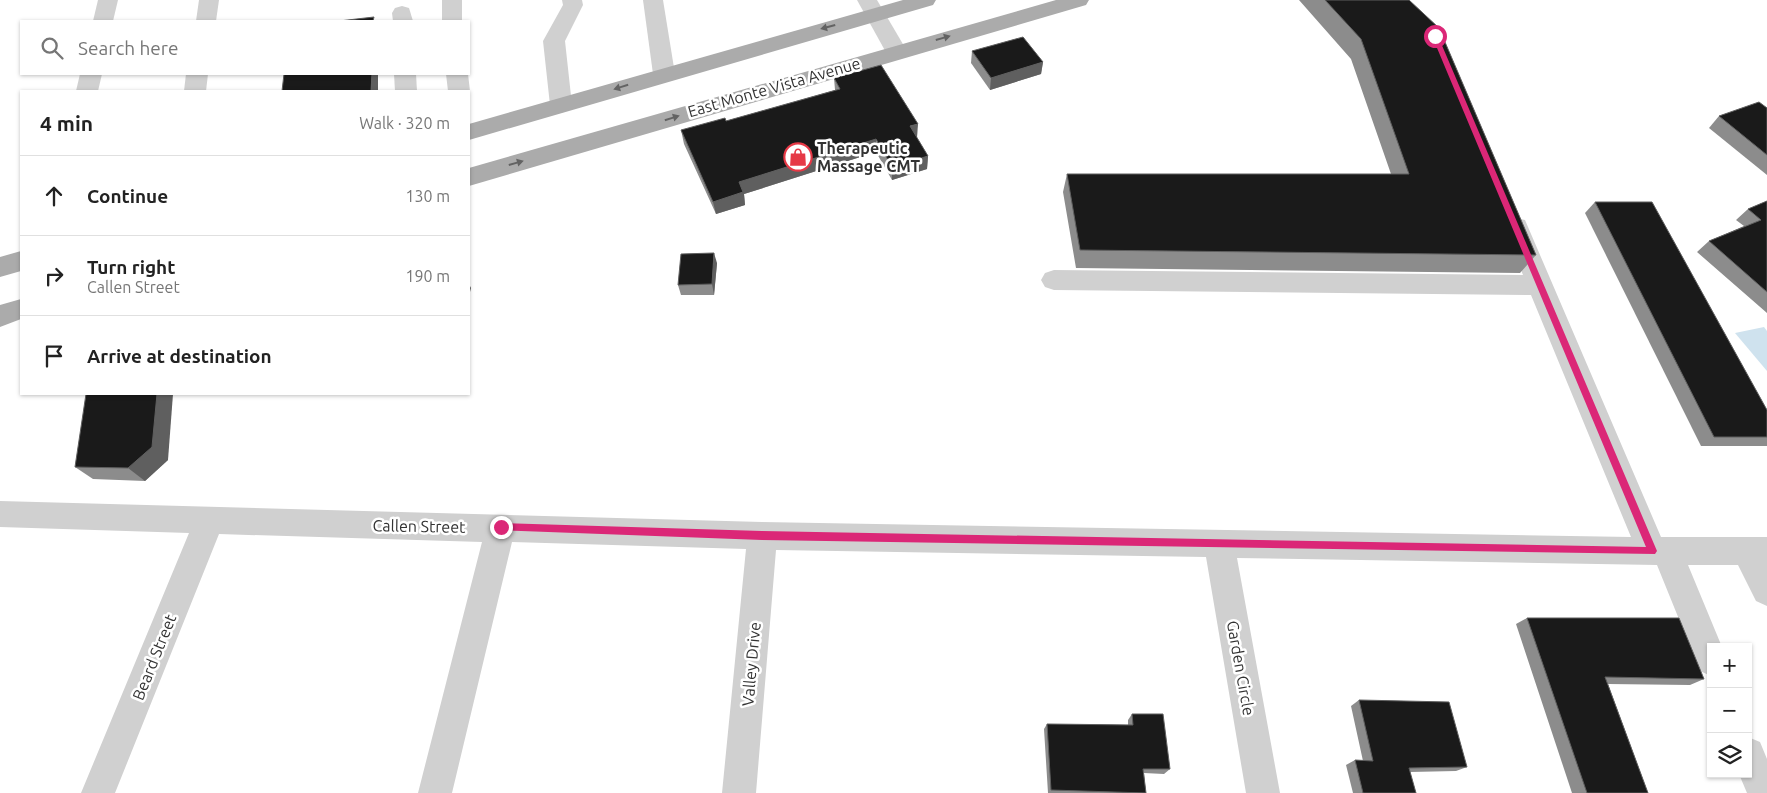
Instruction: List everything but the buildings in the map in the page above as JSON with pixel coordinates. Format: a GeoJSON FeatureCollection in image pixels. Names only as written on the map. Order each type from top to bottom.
{"type":"FeatureCollection","features":[{"type":"Feature","properties":{"kind":"main road"},"geometry":{"type":"LineString","coordinates":[[470,132],[664,74],[871,7],[926,0]]}},
{"type":"Feature","properties":{"kind":"main road","name":"East Monte Vista Avenue"},"geometry":{"type":"LineString","coordinates":[[470,177],[896,51],[1079,0]]}},
{"type":"Feature","properties":{"kind":"main road"},"geometry":{"type":"LineString","coordinates":[[0,267],[20,261]]}},
{"type":"Feature","properties":{"kind":"main road"},"geometry":{"type":"LineString","coordinates":[[0,316],[20,309]]}},
{"type":"Feature","properties":{"kind":"street"},"geometry":{"type":"LineString","coordinates":[[103,20],[108,0]]}},
{"type":"Feature","properties":{"kind":"street"},"geometry":{"type":"LineString","coordinates":[[206,20],[209,0]]}},
{"type":"Feature","properties":{"kind":"street"},"geometry":{"type":"LineString","coordinates":[[452,0],[452,20]]}},
{"type":"Feature","properties":{"kind":"street"},"geometry":{"type":"LineString","coordinates":[[561,105],[554,41],[573,5],[572,0]]}},
{"type":"Feature","properties":{"kind":"street"},"geometry":{"type":"LineString","coordinates":[[653,0],[664,74]]}},
{"type":"Feature","properties":{"kind":"street"},"geometry":{"type":"LineString","coordinates":[[871,7],[896,51]]}},
{"type":"Feature","properties":{"kind":"street"},"geometry":{"type":"LineString","coordinates":[[87,90],[91,75]]}},
{"type":"Feature","properties":{"kind":"street"},"geometry":{"type":"LineString","coordinates":[[194,90],[197,75]]}},
{"type":"Feature","properties":{"kind":"street"},"geometry":{"type":"LineString","coordinates":[[405,75],[406,90]]}},
{"type":"Feature","properties":{"kind":"street"},"geometry":{"type":"LineString","coordinates":[[457,75],[459,90]]}},
{"type":"Feature","properties":{"kind":"street"},"geometry":{"type":"LineString","coordinates":[[1505,202],[1540,285],[1707,651]]}},
{"type":"Feature","properties":{"kind":"street"},"geometry":{"type":"LineString","coordinates":[[1054,280],[1540,285]]}},
{"type":"Feature","properties":{"kind":"street","name":"Callen Street"},"geometry":{"type":"LineString","coordinates":[[0,514],[762,536],[1757,551]]}},
{"type":"Feature","properties":{"kind":"street","name":"Beard Street"},"geometry":{"type":"LineString","coordinates":[[98,793],[209,521]]}},
{"type":"Feature","properties":{"kind":"street"},"geometry":{"type":"LineString","coordinates":[[435,793],[501,527]]}},
{"type":"Feature","properties":{"kind":"street","name":"Valley Drive"},"geometry":{"type":"LineString","coordinates":[[739,793],[762,536]]}},
{"type":"Feature","properties":{"kind":"street","name":"Garden Circle"},"geometry":{"type":"LineString","coordinates":[[1219,544],[1263,793]]}},
{"type":"Feature","properties":{"kind":"street"},"geometry":{"type":"LineString","coordinates":[[1757,551],[1767,591]]}},
{"type":"Feature","properties":{"kind":"street"},"geometry":{"type":"LineString","coordinates":[[1752,764],[1764,793]]}},
{"type":"Feature","properties":{"kind":"water"},"geometry":{"type":"Polygon","coordinates":[[[1764,327],[1767,331],[1767,371],[1735,333],[1764,327]]]}},
{"type":"Feature","properties":{"kind":"place","name":"Therapeutic Massage CMT"},"geometry":{"type":"Point","coordinates":[798,157]}},
{"type":"Feature","properties":{"kind":"route"},"geometry":{"type":"LineString","coordinates":[[501,527],[762,536],[1652,551],[1435,36]]}}]}
